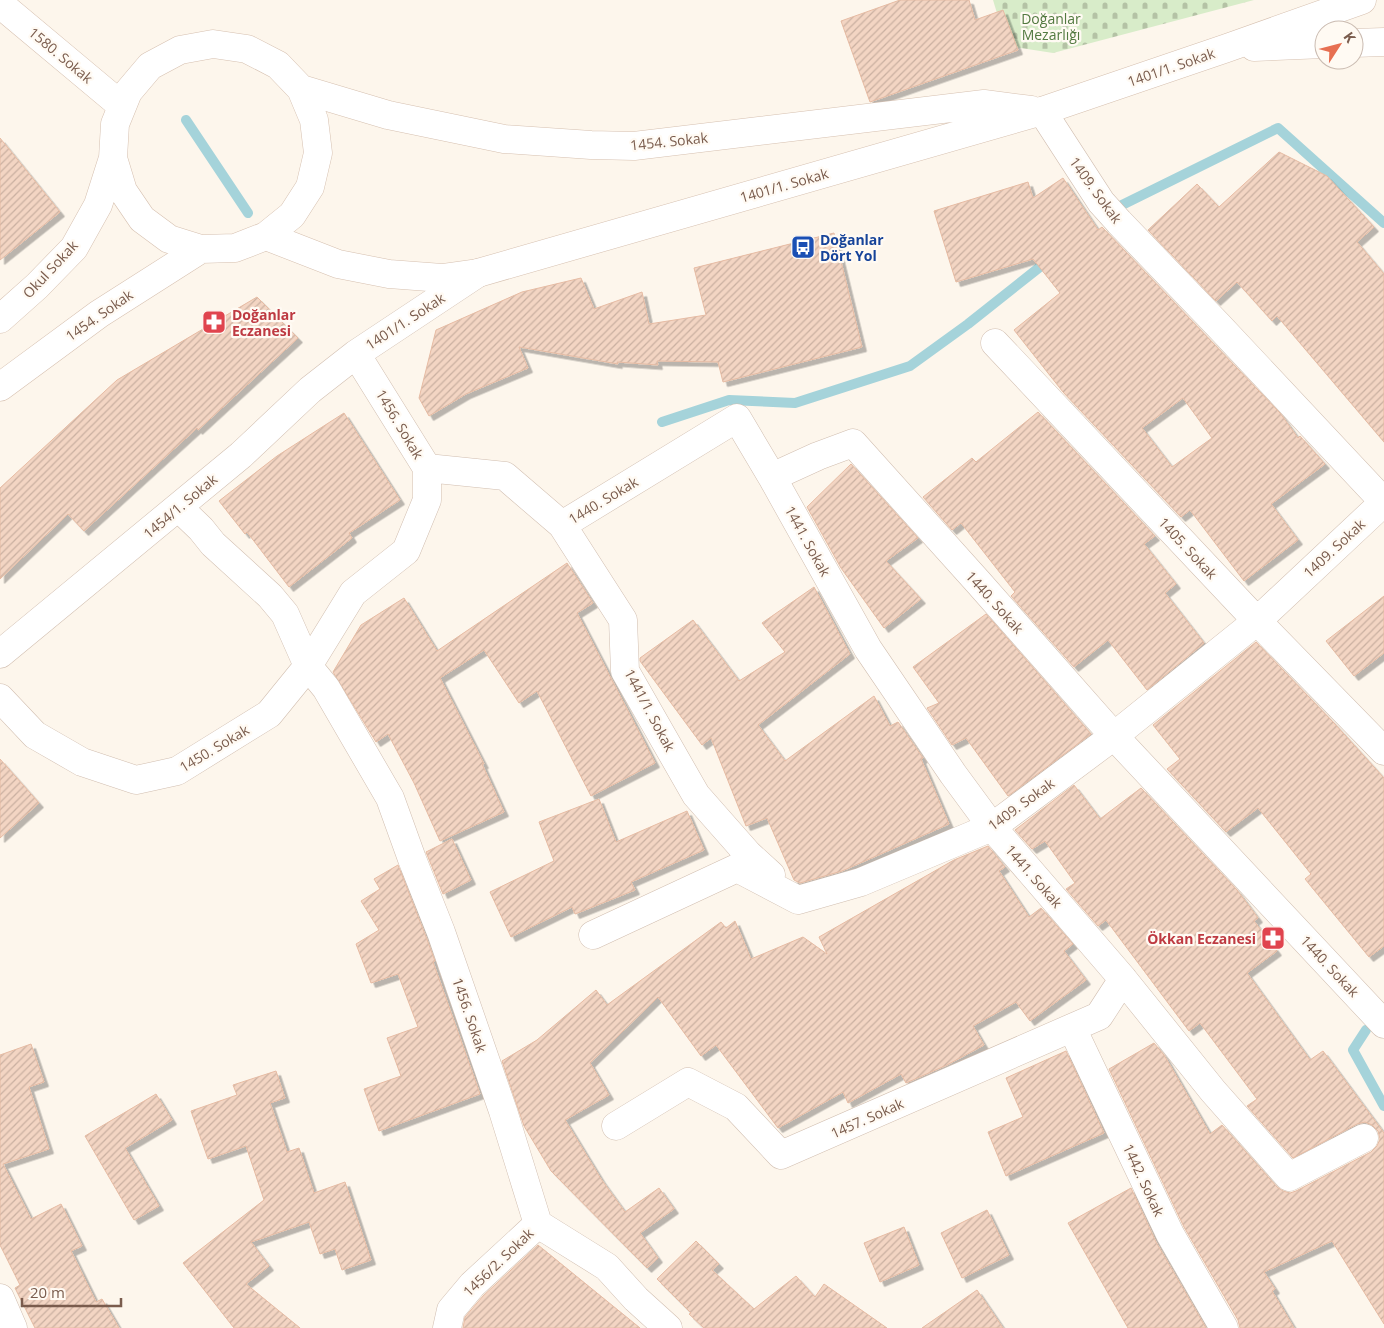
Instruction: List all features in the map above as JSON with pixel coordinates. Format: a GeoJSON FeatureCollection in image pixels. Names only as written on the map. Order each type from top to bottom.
{"type":"FeatureCollection","features":[{"type":"Feature","properties":{"kind":"street","name":"1401/1. Sokak"},"geometry":{"type":"LineString","coordinates":[[356,354],[478,273],[1042,111],[1362,0]]}},
{"type":"Feature","properties":{"kind":"street","name":"1580. Sokak"},"geometry":{"type":"LineString","coordinates":[[0,4],[122,106]]}},
{"type":"Feature","properties":{"kind":"street"},"geometry":{"type":"LineString","coordinates":[[1364,43],[1384,42]]}},
{"type":"Feature","properties":{"kind":"street"},"geometry":{"type":"LineString","coordinates":[[213,44],[247,49],[278,65],[301,89],[314,120],[318,153],[310,187],[292,215],[266,236],[235,248],[201,249],[169,239],[142,219],[122,191],[113,158],[115,124],[128,92],[150,66],[180,50],[213,44]]}},
{"type":"Feature","properties":{"kind":"street","name":"1401/1. Sokak"},"geometry":{"type":"LineString","coordinates":[[1227,48],[1314,44]]}},
{"type":"Feature","properties":{"kind":"street","name":"1454. Sokak"},"geometry":{"type":"LineString","coordinates":[[301,89],[388,114],[504,139],[591,145],[634,146],[984,104],[1042,111]]}},
{"type":"Feature","properties":{"kind":"street","name":"1409. Sokak"},"geometry":{"type":"LineString","coordinates":[[798,900],[861,882],[992,827],[1114,736],[1256,621],[1384,502],[1218,325],[1118,222],[1101,202],[1042,111]]}},
{"type":"Feature","properties":{"kind":"street","name":"Okul Sokak"},"geometry":{"type":"LineString","coordinates":[[0,319],[37,286],[74,248],[98,206],[113,158]]}},
{"type":"Feature","properties":{"kind":"street"},"geometry":{"type":"LineString","coordinates":[[266,236],[338,264],[390,274],[442,278],[478,273]]}},
{"type":"Feature","properties":{"kind":"street","name":"1454. Sokak"},"geometry":{"type":"LineString","coordinates":[[0,387],[99,314],[201,249]]}},
{"type":"Feature","properties":{"kind":"street","name":"1405. Sokak"},"geometry":{"type":"LineString","coordinates":[[995,343],[1256,621],[1384,751]]}},
{"type":"Feature","properties":{"kind":"street","name":"1456. Sokak"},"geometry":{"type":"LineString","coordinates":[[308,666],[354,593],[406,551],[427,500],[427,468],[356,354]]}},
{"type":"Feature","properties":{"kind":"street","name":"1454/1. Sokak"},"geometry":{"type":"LineString","coordinates":[[0,654],[241,455],[310,390],[356,354]]}},
{"type":"Feature","properties":{"kind":"street","name":"1440. Sokak"},"geometry":{"type":"LineString","coordinates":[[562,525],[738,418],[772,476],[853,443],[1114,736],[1384,1024]]}},
{"type":"Feature","properties":{"kind":"street","name":"1441/1. Sokak"},"geometry":{"type":"LineString","coordinates":[[427,468],[505,476],[562,525],[623,620],[625,671],[696,795],[748,854],[798,900]]}},
{"type":"Feature","properties":{"kind":"street","name":"1441. Sokak"},"geometry":{"type":"LineString","coordinates":[[772,476],[868,649],[953,774],[992,827],[1123,978],[1213,1091],[1288,1177],[1364,1138]]}},
{"type":"Feature","properties":{"kind":"street","name":"1456. Sokak"},"geometry":{"type":"LineString","coordinates":[[178,507],[285,614],[308,666],[326,688],[390,798],[441,932],[503,1111],[538,1224]]}},
{"type":"Feature","properties":{"kind":"street","name":"1450. Sokak"},"geometry":{"type":"LineString","coordinates":[[0,698],[35,735],[82,762],[136,780],[177,771],[269,714],[308,666]]}},
{"type":"Feature","properties":{"kind":"street"},"geometry":{"type":"LineString","coordinates":[[592,935],[737,868],[798,900]]}},
{"type":"Feature","properties":{"kind":"street","name":"1457. Sokak"},"geometry":{"type":"LineString","coordinates":[[616,1126],[688,1082],[736,1107],[781,1156],[1099,1016],[1123,978]]}},
{"type":"Feature","properties":{"kind":"street","name":"1442. Sokak"},"geometry":{"type":"LineString","coordinates":[[1072,1028],[1170,1234],[1224,1328]]}},
{"type":"Feature","properties":{"kind":"street"},"geometry":{"type":"LineString","coordinates":[[538,1224],[607,1268],[667,1328]]}},
{"type":"Feature","properties":{"kind":"street","name":"1456/2. Sokak"},"geometry":{"type":"LineString","coordinates":[[447,1328],[451,1310],[472,1285],[538,1224]]}},
{"type":"Feature","properties":{"kind":"street"},"geometry":{"type":"LineString","coordinates":[[0,1298],[12,1328]]}},
{"type":"Feature","properties":{"kind":"green space","name":"Doğanlar Mezarlığı"},"geometry":{"type":"Polygon","coordinates":[[[993,0],[1254,0],[1053,53],[1007,46],[993,0]]]}},
{"type":"Feature","properties":{"kind":"building"},"geometry":{"type":"Polygon","coordinates":[[[900,0],[969,0],[975,20],[1003,10],[1018,50],[870,102],[841,21],[900,0]]]}},
{"type":"Feature","properties":{"kind":"building"},"geometry":{"type":"Polygon","coordinates":[[[0,138],[60,212],[0,260],[0,138]]]}},
{"type":"Feature","properties":{"kind":"building"},"geometry":{"type":"Polygon","coordinates":[[[1279,152],[1327,176],[1374,227],[1357,242],[1384,274],[1384,442],[1277,316],[1272,321],[1237,282],[1216,301],[1148,230],[1197,184],[1219,207],[1279,152]]]}},
{"type":"Feature","properties":{"kind":"building"},"geometry":{"type":"Polygon","coordinates":[[[1063,178],[1098,230],[1102,227],[1280,413],[1298,438],[1300,436],[1325,464],[1271,504],[1298,540],[1244,581],[1190,510],[1181,517],[1063,392],[1014,330],[1060,293],[1033,259],[956,282],[934,211],[1028,182],[1033,198],[1063,178]],[[1183,398],[1142,428],[1172,467],[1212,438],[1183,398]]]}},
{"type":"Feature","properties":{"kind":"building"},"geometry":{"type":"Polygon","coordinates":[[[834,233],[862,347],[723,382],[718,362],[657,361],[658,365],[617,362],[618,364],[519,347],[528,368],[466,394],[429,416],[419,398],[436,330],[522,292],[581,278],[594,309],[642,292],[649,324],[706,315],[694,268],[834,233]]]}},
{"type":"Feature","properties":{"kind":"building"},"geometry":{"type":"Polygon","coordinates":[[[257,297],[298,338],[84,531],[68,514],[0,579],[0,488],[117,380],[257,297]]]}},
{"type":"Feature","properties":{"kind":"building"},"geometry":{"type":"Polygon","coordinates":[[[1038,412],[1155,536],[1144,544],[1176,584],[1165,593],[1204,643],[1147,690],[1108,640],[1074,667],[1011,596],[1015,592],[961,523],[952,530],[923,497],[972,458],[976,462],[1038,412]]]}},
{"type":"Feature","properties":{"kind":"building"},"geometry":{"type":"Polygon","coordinates":[[[344,413],[400,500],[349,533],[352,538],[289,587],[247,532],[245,534],[219,501],[277,456],[344,413]]]}},
{"type":"Feature","properties":{"kind":"building"},"geometry":{"type":"Polygon","coordinates":[[[851,464],[918,538],[886,561],[921,599],[884,628],[841,568],[807,507],[851,464]]]}},
{"type":"Feature","properties":{"kind":"building"},"geometry":{"type":"Polygon","coordinates":[[[567,563],[593,603],[577,613],[655,763],[591,796],[537,691],[519,703],[484,650],[440,678],[484,764],[482,764],[504,812],[440,841],[414,783],[388,734],[376,742],[333,672],[361,625],[404,598],[437,651],[567,563]]]}},
{"type":"Feature","properties":{"kind":"building"},"geometry":{"type":"Polygon","coordinates":[[[814,587],[850,654],[758,725],[785,761],[874,696],[890,726],[898,722],[923,758],[921,759],[949,824],[842,871],[800,883],[794,880],[767,818],[746,826],[711,738],[702,745],[640,661],[640,658],[693,620],[739,681],[785,652],[762,623],[814,587]]]}},
{"type":"Feature","properties":{"kind":"building"},"geometry":{"type":"Polygon","coordinates":[[[1384,596],[1384,653],[1354,676],[1326,641],[1384,596]]]}},
{"type":"Feature","properties":{"kind":"building"},"geometry":{"type":"Polygon","coordinates":[[[986,614],[1091,734],[1008,796],[966,738],[952,745],[927,708],[939,703],[913,667],[986,614]]]}},
{"type":"Feature","properties":{"kind":"building"},"geometry":{"type":"Polygon","coordinates":[[[1256,642],[1384,778],[1384,946],[1369,957],[1305,879],[1311,874],[1258,808],[1226,832],[1167,769],[1180,759],[1153,725],[1256,642]]]}},
{"type":"Feature","properties":{"kind":"building"},"geometry":{"type":"Polygon","coordinates":[[[0,759],[39,803],[0,838],[0,759]]]}},
{"type":"Feature","properties":{"kind":"building"},"geometry":{"type":"Polygon","coordinates":[[[1074,785],[1100,819],[1141,788],[1237,890],[1258,918],[1254,921],[1277,951],[1247,973],[1310,1060],[1323,1051],[1384,1133],[1384,1324],[1332,1241],[1264,1272],[1275,1289],[1272,1291],[1294,1328],[1240,1328],[1238,1320],[1184,1227],[1109,1069],[1154,1043],[1164,1055],[1210,1134],[1222,1125],[1277,1187],[1290,1193],[1371,1152],[1377,1146],[1380,1139],[1378,1131],[1372,1125],[1365,1122],[1357,1124],[1293,1158],[1247,1106],[1257,1099],[1200,1023],[1189,1031],[1106,920],[1098,926],[1066,889],[1075,883],[1045,841],[1032,849],[1015,830],[1074,785]]]}},
{"type":"Feature","properties":{"kind":"building"},"geometry":{"type":"Polygon","coordinates":[[[599,799],[616,842],[687,811],[704,850],[631,882],[635,890],[575,914],[572,907],[511,937],[490,892],[554,861],[539,822],[599,799]]]}},
{"type":"Feature","properties":{"kind":"building"},"geometry":{"type":"Polygon","coordinates":[[[452,839],[471,880],[443,894],[426,852],[452,839]]]}},
{"type":"Feature","properties":{"kind":"building"},"geometry":{"type":"Polygon","coordinates":[[[988,846],[1005,867],[999,871],[1029,917],[1041,908],[1073,944],[1064,951],[1086,980],[1030,1021],[1016,1002],[973,1026],[984,1045],[947,1065],[906,1083],[901,1074],[848,1103],[843,1092],[778,1128],[716,1045],[701,1056],[658,997],[590,1063],[609,1095],[565,1120],[601,1179],[625,1212],[659,1188],[674,1209],[640,1233],[658,1258],[647,1268],[551,1171],[524,1126],[502,1061],[537,1040],[596,990],[607,1005],[721,922],[726,928],[735,921],[751,959],[803,937],[827,954],[819,937],[954,860],[988,846]]]}},
{"type":"Feature","properties":{"kind":"building"},"geometry":{"type":"Polygon","coordinates":[[[398,865],[435,961],[433,962],[480,1094],[379,1131],[364,1089],[401,1076],[387,1038],[418,1027],[398,974],[371,983],[356,944],[379,930],[361,901],[380,889],[374,879],[398,865]]]}},
{"type":"Feature","properties":{"kind":"building"},"geometry":{"type":"Polygon","coordinates":[[[31,1044],[44,1082],[29,1087],[49,1149],[3,1164],[31,1219],[61,1204],[82,1246],[71,1251],[96,1302],[102,1299],[119,1328],[35,1328],[15,1288],[20,1285],[0,1245],[0,1055],[31,1044]]]}},
{"type":"Feature","properties":{"kind":"building"},"geometry":{"type":"Polygon","coordinates":[[[1066,1051],[1104,1133],[1006,1176],[988,1132],[1023,1117],[1006,1078],[1066,1051]]]}},
{"type":"Feature","properties":{"kind":"building"},"geometry":{"type":"Polygon","coordinates":[[[276,1071],[285,1098],[270,1103],[287,1152],[299,1148],[314,1193],[345,1182],[371,1260],[342,1270],[335,1249],[320,1254],[309,1222],[251,1242],[269,1266],[246,1284],[300,1328],[234,1328],[183,1263],[264,1200],[246,1146],[208,1159],[191,1111],[237,1095],[233,1085],[276,1071]]]}},
{"type":"Feature","properties":{"kind":"building"},"geometry":{"type":"Polygon","coordinates":[[[156,1094],[172,1120],[125,1148],[159,1206],[134,1220],[85,1136],[156,1094]]]}},
{"type":"Feature","properties":{"kind":"building"},"geometry":{"type":"Polygon","coordinates":[[[1131,1188],[1156,1242],[1206,1328],[1128,1328],[1068,1223],[1131,1188]]]}},
{"type":"Feature","properties":{"kind":"building"},"geometry":{"type":"Polygon","coordinates":[[[987,1210],[1009,1255],[962,1278],[941,1233],[987,1210]]]}},
{"type":"Feature","properties":{"kind":"building"},"geometry":{"type":"Polygon","coordinates":[[[904,1227],[919,1265],[880,1282],[864,1243],[904,1227]]]}},
{"type":"Feature","properties":{"kind":"building"},"geometry":{"type":"Polygon","coordinates":[[[696,1241],[719,1264],[712,1270],[754,1309],[796,1276],[815,1297],[824,1284],[887,1328],[704,1328],[657,1279],[696,1241]]]}},
{"type":"Feature","properties":{"kind":"building"},"geometry":{"type":"Polygon","coordinates":[[[538,1245],[640,1328],[463,1328],[465,1317],[483,1296],[538,1245]]]}},
{"type":"Feature","properties":{"kind":"building"},"geometry":{"type":"Polygon","coordinates":[[[977,1290],[1003,1328],[922,1328],[977,1290]]]}},
{"type":"Feature","properties":{"kind":"waterway"},"geometry":{"type":"LineString","coordinates":[[186,120],[248,213]]}},
{"type":"Feature","properties":{"kind":"waterway"},"geometry":{"type":"LineString","coordinates":[[1122,205],[1278,128],[1384,223]]}},
{"type":"Feature","properties":{"kind":"waterway"},"geometry":{"type":"LineString","coordinates":[[662,422],[729,400],[795,403],[910,366],[968,324],[1050,259]]}},
{"type":"Feature","properties":{"kind":"waterway"},"geometry":{"type":"LineString","coordinates":[[1366,1030],[1353,1050],[1384,1106]]}},
{"type":"Feature","properties":{"kind":"place","name":"Doğanlar Dört Yol"},"geometry":{"type":"Point","coordinates":[803,247]}},
{"type":"Feature","properties":{"kind":"place","name":"Doğanlar Eczanesi"},"geometry":{"type":"Point","coordinates":[214,322]}},
{"type":"Feature","properties":{"kind":"place","name":"Ökkan Eczanesi"},"geometry":{"type":"Point","coordinates":[1273,938]}}]}
